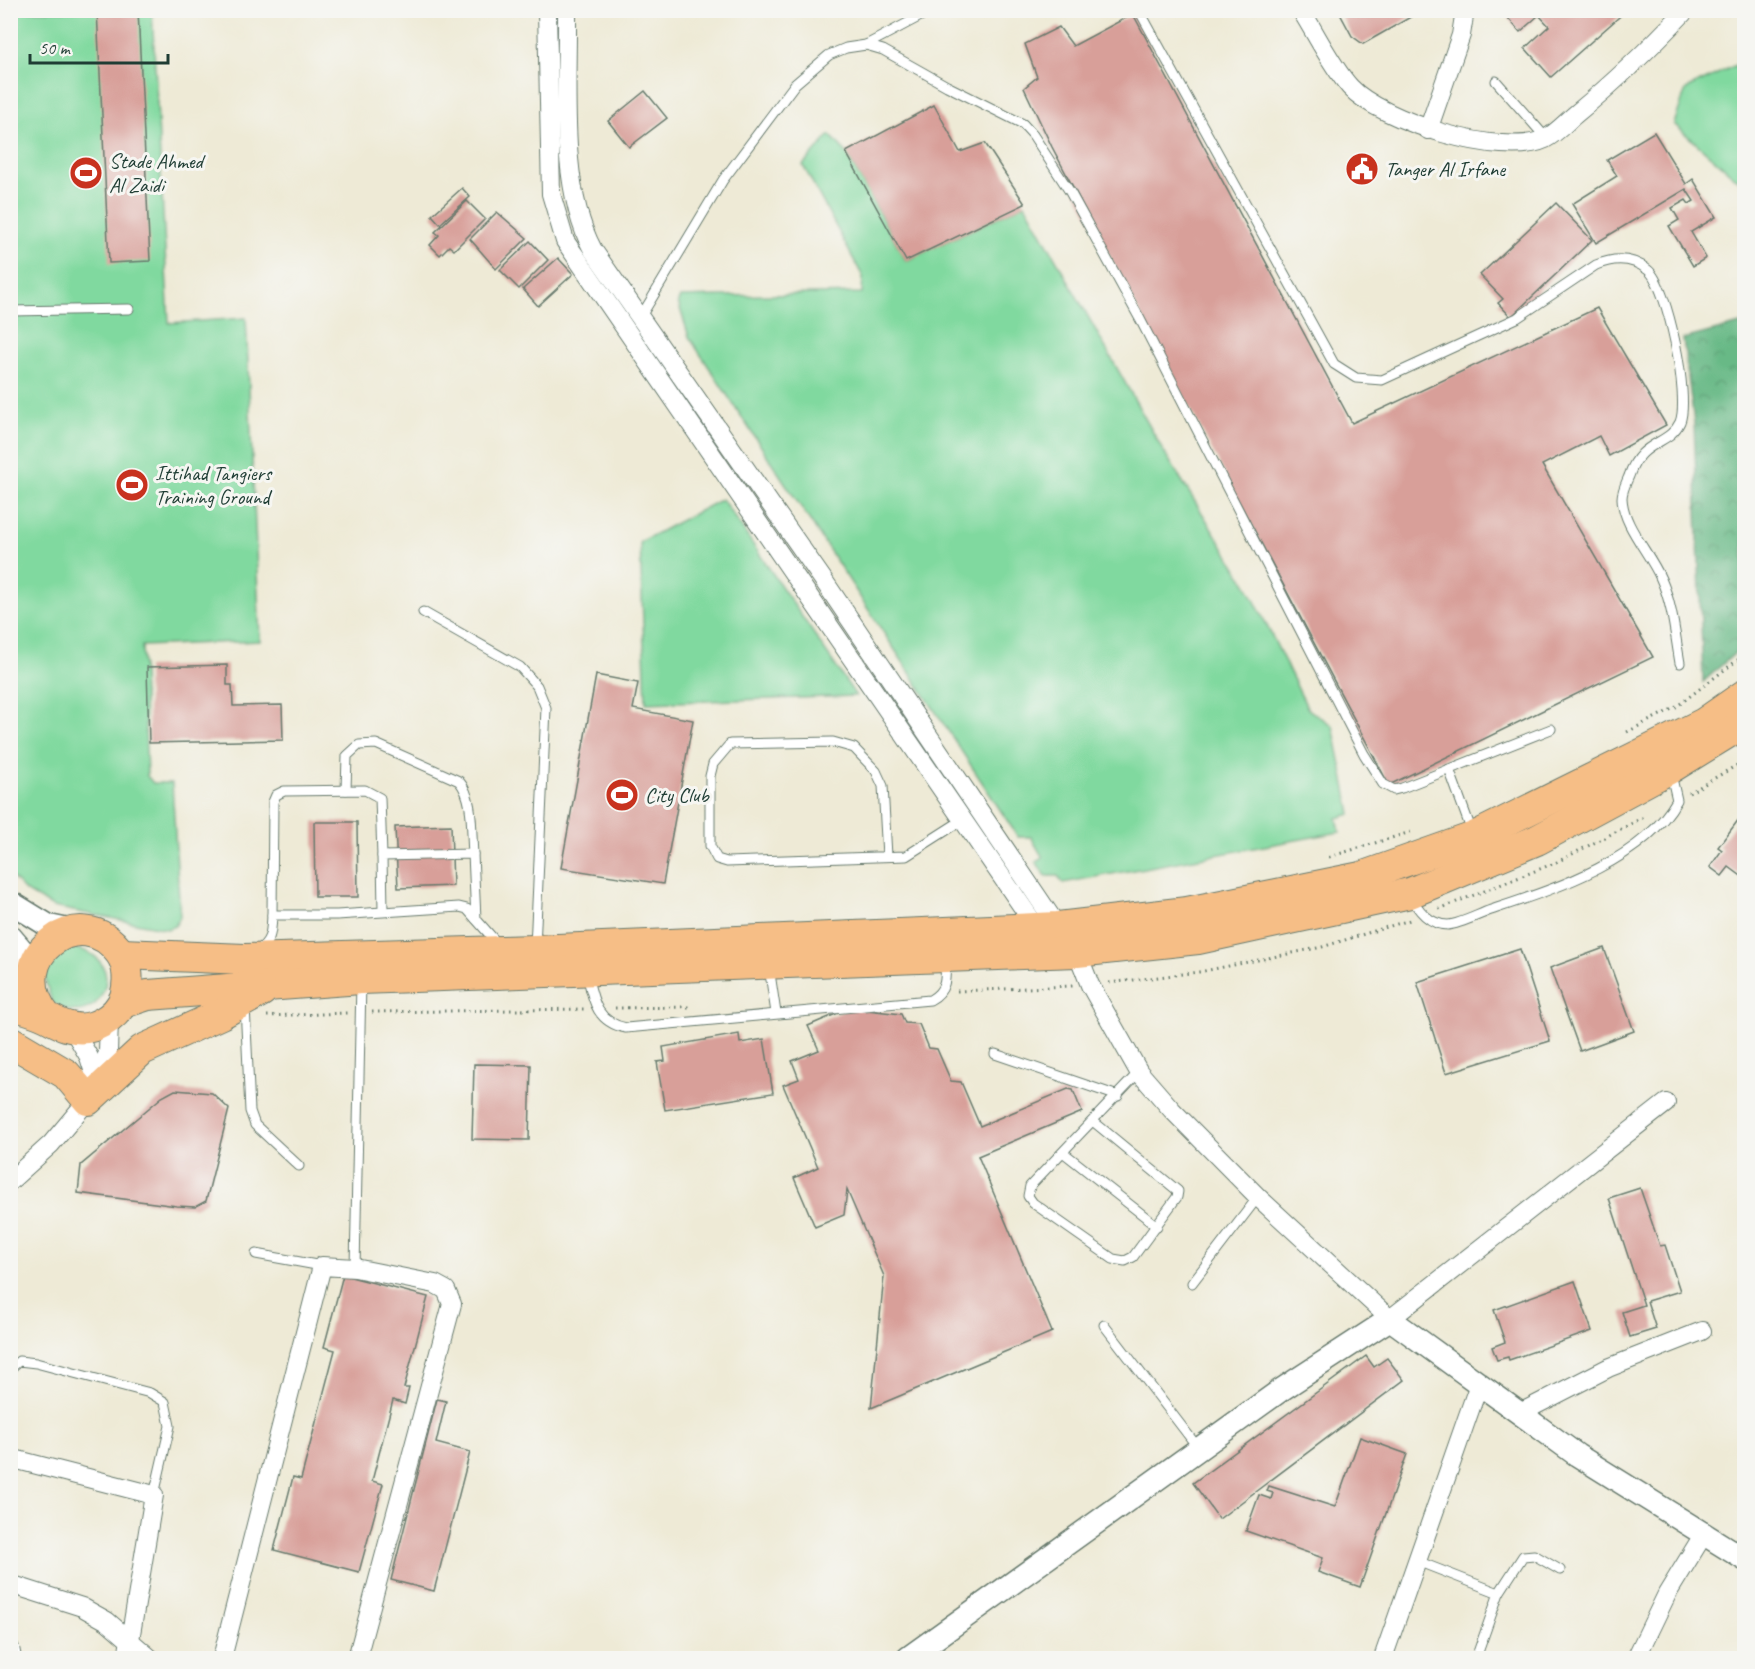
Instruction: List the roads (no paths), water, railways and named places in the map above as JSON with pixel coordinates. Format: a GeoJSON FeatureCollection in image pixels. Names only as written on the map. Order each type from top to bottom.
{"type":"FeatureCollection","features":[{"type":"Feature","properties":{"kind":"highway"},"geometry":{"type":"LineString","coordinates":[[122,954],[245,958],[535,950],[1048,927],[1187,912],[1361,878],[1474,837],[1704,723],[1744,695]]}},
{"type":"Feature","properties":{"kind":"highway"},"geometry":{"type":"LineString","coordinates":[[10,1004],[59,1022],[85,1028],[148,995],[257,993],[361,979],[945,959],[1077,952],[1198,939],[1410,892],[1537,840],[1670,769],[1744,723]]}},
{"type":"Feature","properties":{"kind":"highway"},"geometry":{"type":"LineString","coordinates":[[59,1022],[32,993],[25,966],[44,946],[62,934],[73,932],[102,937],[122,954],[128,973],[128,988],[116,1011]]}},
{"type":"Feature","properties":{"kind":"highway"},"geometry":{"type":"LineString","coordinates":[[10,1041],[92,1089],[142,1050],[221,1014],[257,993]]}},
{"type":"Feature","properties":{"kind":"street"},"geometry":{"type":"LineString","coordinates":[[547,10],[551,194],[565,242],[964,819],[1048,927]]}},
{"type":"Feature","properties":{"kind":"street"},"geometry":{"type":"LineString","coordinates":[[567,10],[570,168],[575,211],[593,250],[822,578],[1048,927]]}},
{"type":"Feature","properties":{"kind":"street"},"geometry":{"type":"LineString","coordinates":[[1301,10],[1350,87],[1369,102],[1428,130],[1488,142],[1527,144],[1546,138],[1625,74],[1686,10]]}},
{"type":"Feature","properties":{"kind":"street"},"geometry":{"type":"LineString","coordinates":[[1428,130],[1461,34],[1465,10]]}},
{"type":"Feature","properties":{"kind":"street"},"geometry":{"type":"LineString","coordinates":[[10,902],[49,926],[73,932]]}},
{"type":"Feature","properties":{"kind":"street"},"geometry":{"type":"LineString","coordinates":[[10,936],[25,966]]}},
{"type":"Feature","properties":{"kind":"street"},"geometry":{"type":"LineString","coordinates":[[1077,952],[1090,985],[1139,1072],[1172,1110],[1258,1197],[1390,1319],[1576,1455],[1705,1532],[1744,1559]]}},
{"type":"Feature","properties":{"kind":"street"},"geometry":{"type":"LineString","coordinates":[[10,1181],[51,1144],[92,1089],[108,1053],[116,1011]]}},
{"type":"Feature","properties":{"kind":"street"},"geometry":{"type":"LineString","coordinates":[[59,1022],[89,1057],[92,1089]]}},
{"type":"Feature","properties":{"kind":"street"},"geometry":{"type":"LineString","coordinates":[[908,1659],[1199,1449],[1324,1361],[1390,1319],[1666,1103]]}},
{"type":"Feature","properties":{"kind":"street"},"geometry":{"type":"LineString","coordinates":[[222,1659],[322,1266],[355,1268],[435,1284],[446,1290],[452,1304],[357,1659]]}},
{"type":"Feature","properties":{"kind":"street"},"geometry":{"type":"LineString","coordinates":[[1520,1413],[1608,1368],[1702,1331]]}},
{"type":"Feature","properties":{"kind":"street"},"geometry":{"type":"LineString","coordinates":[[1383,1659],[1479,1384]]}},
{"type":"Feature","properties":{"kind":"street"},"geometry":{"type":"LineString","coordinates":[[10,1458],[154,1495],[128,1651]]}},
{"type":"Feature","properties":{"kind":"street"},"geometry":{"type":"LineString","coordinates":[[1636,1659],[1667,1594],[1705,1532]]}},
{"type":"Feature","properties":{"kind":"street"},"geometry":{"type":"LineString","coordinates":[[10,1584],[82,1607],[107,1621],[128,1651],[150,1659]]}},
{"type":"Feature","properties":{"kind":"street"},"geometry":{"type":"LineString","coordinates":[[10,1648],[12,1659]]}},
{"type":"Feature","properties":{"kind":"lane"},"geometry":{"type":"LineString","coordinates":[[640,318],[723,180],[795,84],[829,55],[846,48],[866,45],[932,10]]}},
{"type":"Feature","properties":{"kind":"lane"},"geometry":{"type":"LineString","coordinates":[[1139,10],[1334,364],[1344,373],[1356,378],[1382,380],[1517,318],[1596,265],[1608,261],[1624,260],[1648,270],[1657,281],[1676,342],[1683,406],[1676,431],[1641,453],[1634,461],[1622,495],[1623,511],[1661,577],[1667,593],[1672,609],[1680,663]]}},
{"type":"Feature","properties":{"kind":"lane"},"geometry":{"type":"LineString","coordinates":[[866,45],[903,59],[947,86],[1023,124],[1033,135],[1070,192],[1140,320],[1364,754],[1383,784],[1394,790],[1402,788],[1551,729]]}},
{"type":"Feature","properties":{"kind":"lane"},"geometry":{"type":"LineString","coordinates":[[1496,81],[1546,138]]}},
{"type":"Feature","properties":{"kind":"lane"},"geometry":{"type":"LineString","coordinates":[[10,311],[129,309]]}},
{"type":"Feature","properties":{"kind":"lane"},"geometry":{"type":"LineString","coordinates":[[423,612],[520,667],[537,686],[546,708],[535,950]]}},
{"type":"Feature","properties":{"kind":"lane"},"geometry":{"type":"LineString","coordinates":[[887,856],[883,786],[876,771],[854,748],[833,742],[730,744],[713,764],[710,776],[710,846],[717,859],[727,862],[906,856],[964,819]]}},
{"type":"Feature","properties":{"kind":"lane"},"geometry":{"type":"LineString","coordinates":[[346,790],[347,756],[358,745],[376,744],[459,781],[465,787],[468,801],[476,919]]}},
{"type":"Feature","properties":{"kind":"lane"},"geometry":{"type":"LineString","coordinates":[[1410,892],[1416,907],[1424,916],[1448,925],[1565,884],[1644,840],[1669,814],[1677,800],[1670,769]]}},
{"type":"Feature","properties":{"kind":"lane"},"geometry":{"type":"LineString","coordinates":[[1449,770],[1474,837]]}},
{"type":"Feature","properties":{"kind":"lane"},"geometry":{"type":"LineString","coordinates":[[245,958],[268,944],[271,936],[273,802],[276,795],[284,791],[365,790],[380,798],[383,910]]}},
{"type":"Feature","properties":{"kind":"lane"},"geometry":{"type":"LineString","coordinates":[[382,856],[472,854]]}},
{"type":"Feature","properties":{"kind":"lane"},"geometry":{"type":"LineString","coordinates":[[272,915],[337,915],[383,910],[459,907],[467,909],[504,951]]}},
{"type":"Feature","properties":{"kind":"lane"},"geometry":{"type":"LineString","coordinates":[[586,972],[596,1009],[605,1020],[626,1028],[930,1000],[936,997],[945,985],[945,959]]}},
{"type":"Feature","properties":{"kind":"lane"},"geometry":{"type":"LineString","coordinates":[[769,965],[776,1013]]}},
{"type":"Feature","properties":{"kind":"lane"},"geometry":{"type":"LineString","coordinates":[[355,1268],[361,979]]}},
{"type":"Feature","properties":{"kind":"lane"},"geometry":{"type":"LineString","coordinates":[[257,993],[250,1111],[255,1125],[299,1166]]}},
{"type":"Feature","properties":{"kind":"lane"},"geometry":{"type":"LineString","coordinates":[[996,1054],[1118,1096]]}},
{"type":"Feature","properties":{"kind":"lane"},"geometry":{"type":"LineString","coordinates":[[1094,1122],[1178,1191],[1177,1197],[1157,1226],[1133,1257],[1125,1261],[1113,1259],[1033,1203],[1028,1196],[1030,1186],[1094,1122],[1139,1072]]}},
{"type":"Feature","properties":{"kind":"lane"},"geometry":{"type":"LineString","coordinates":[[1064,1153],[1157,1226]]}},
{"type":"Feature","properties":{"kind":"lane"},"geometry":{"type":"LineString","coordinates":[[1192,1283],[1258,1197]]}},
{"type":"Feature","properties":{"kind":"lane"},"geometry":{"type":"LineString","coordinates":[[256,1254],[322,1266]]}},
{"type":"Feature","properties":{"kind":"lane"},"geometry":{"type":"LineString","coordinates":[[1104,1325],[1199,1449]]}},
{"type":"Feature","properties":{"kind":"lane"},"geometry":{"type":"LineString","coordinates":[[10,1369],[19,1361],[36,1363],[150,1393],[165,1402],[170,1426],[154,1495]]}},
{"type":"Feature","properties":{"kind":"lane"},"geometry":{"type":"LineString","coordinates":[[1476,1659],[1499,1593],[1523,1556],[1534,1555],[1560,1570]]}},
{"type":"Feature","properties":{"kind":"lane"},"geometry":{"type":"LineString","coordinates":[[1417,1561],[1499,1593]]}},
{"type":"Feature","properties":{"kind":"place","name":"Tanger Al Irfane"},"geometry":{"type":"Point","coordinates":[1362,169]}},
{"type":"Feature","properties":{"kind":"place","name":"Stade Ahmed Al Zaidi"},"geometry":{"type":"Point","coordinates":[86,173]}},
{"type":"Feature","properties":{"kind":"place","name":"Ittihad Tangiers Training Ground"},"geometry":{"type":"Point","coordinates":[132,485]}},
{"type":"Feature","properties":{"kind":"place","name":"City Club"},"geometry":{"type":"Point","coordinates":[622,795]}}]}
